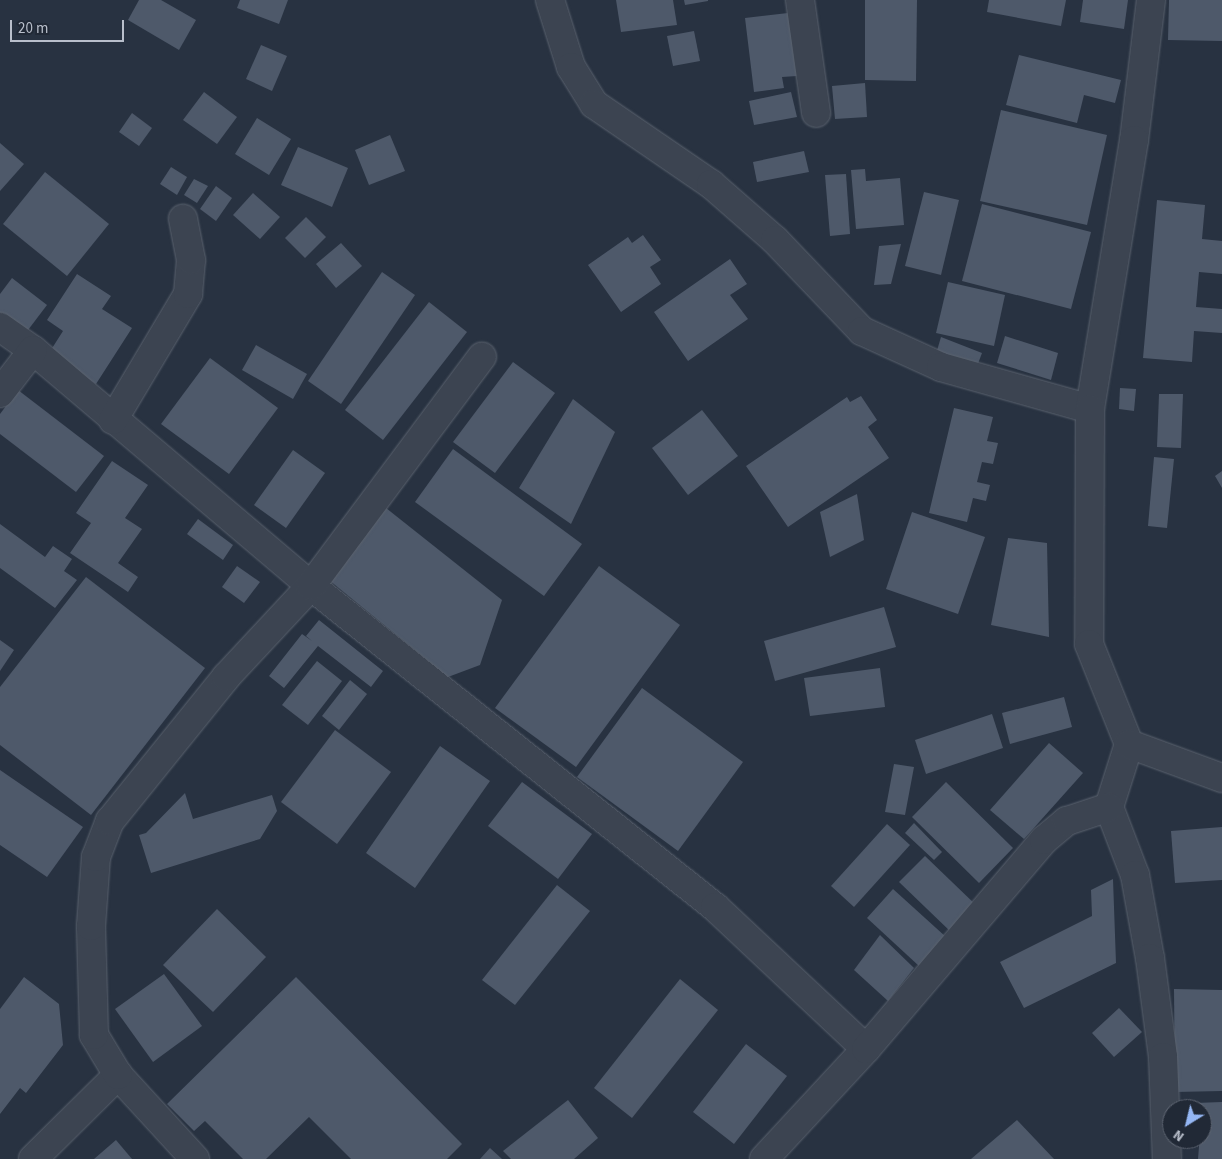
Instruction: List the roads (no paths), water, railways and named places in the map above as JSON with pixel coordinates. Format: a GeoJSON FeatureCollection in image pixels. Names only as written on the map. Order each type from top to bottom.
{"type":"FeatureCollection","features":[{"type":"Feature","properties":{"kind":"street"},"geometry":{"type":"LineString","coordinates":[[550,0],[571,67],[594,104],[711,184],[775,240],[862,331],[941,367],[1090,409]]}},
{"type":"Feature","properties":{"kind":"street"},"geometry":{"type":"LineString","coordinates":[[800,0],[816,114]]}},
{"type":"Feature","properties":{"kind":"street"},"geometry":{"type":"LineString","coordinates":[[1151,0],[1090,409],[1089,644],[1130,744],[1109,807],[1135,875],[1150,958],[1163,1057],[1167,1159]]}},
{"type":"Feature","properties":{"kind":"street"},"geometry":{"type":"LineString","coordinates":[[112,420],[188,294],[191,260],[183,219]]}},
{"type":"Feature","properties":{"kind":"street"},"geometry":{"type":"LineString","coordinates":[[0,327],[33,350],[112,420],[311,586],[715,907],[866,1049]]}},
{"type":"Feature","properties":{"kind":"street"},"geometry":{"type":"LineString","coordinates":[[0,393],[33,350]]}},
{"type":"Feature","properties":{"kind":"street"},"geometry":{"type":"LineString","coordinates":[[195,1159],[118,1075],[94,1035],[90,926],[96,857],[110,821],[226,677],[311,586],[482,357]]}},
{"type":"Feature","properties":{"kind":"street"},"geometry":{"type":"LineString","coordinates":[[1130,744],[1222,778]]}},
{"type":"Feature","properties":{"kind":"street"},"geometry":{"type":"LineString","coordinates":[[764,1159],[866,1049],[1044,840],[1068,821],[1109,807]]}},
{"type":"Feature","properties":{"kind":"street"},"geometry":{"type":"LineString","coordinates":[[33,1159],[118,1075]]}}]}
